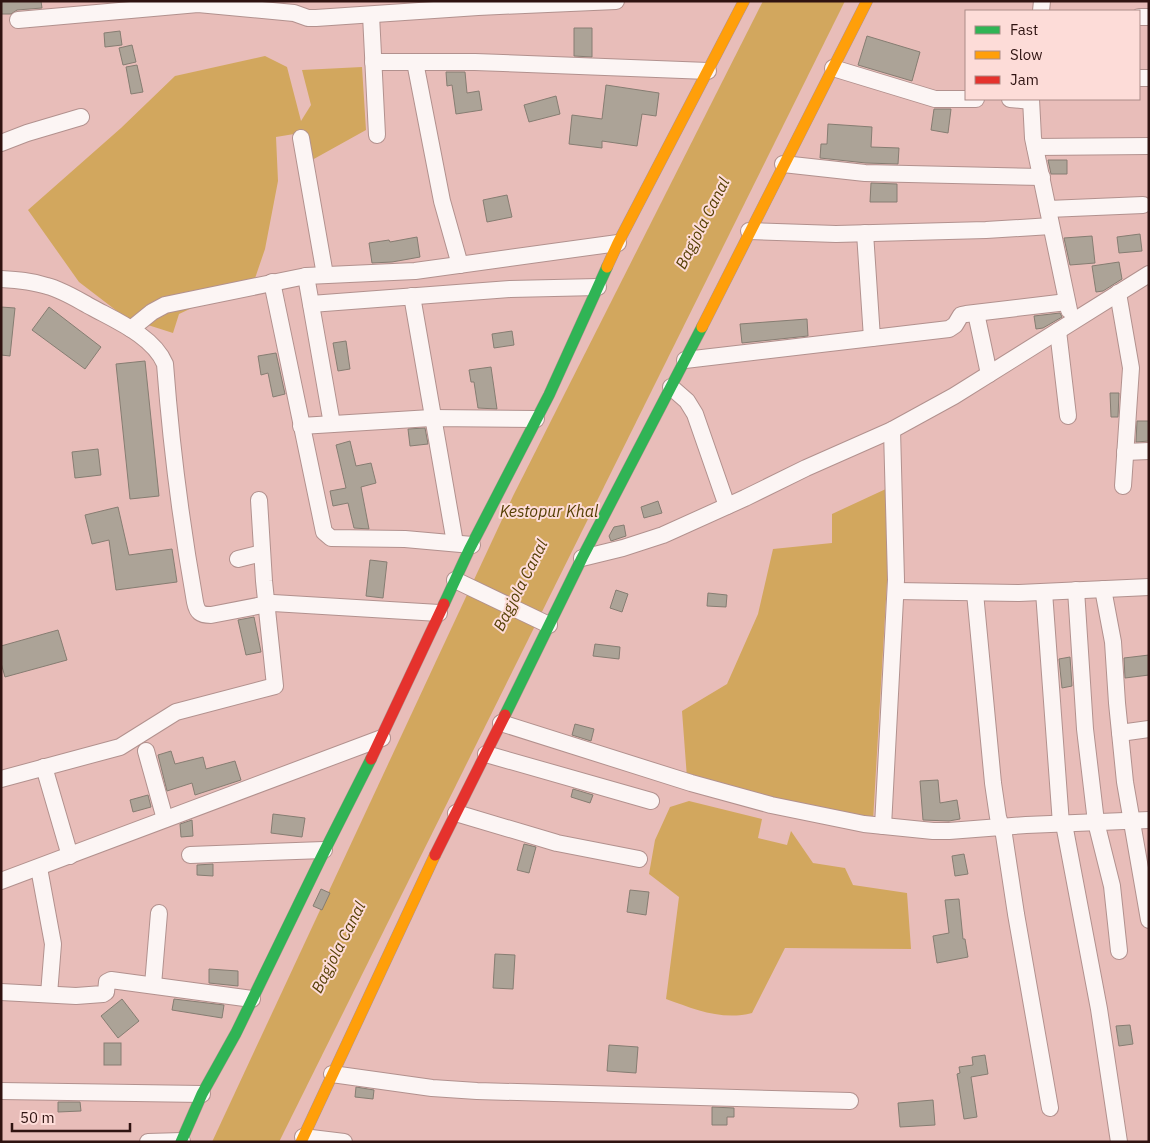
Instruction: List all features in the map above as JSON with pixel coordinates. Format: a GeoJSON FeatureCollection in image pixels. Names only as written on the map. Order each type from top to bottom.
{"type":"FeatureCollection","features":[{"type":"Feature","properties":{"kind":"street"},"geometry":{"type":"LineString","coordinates":[[18,20],[67,8],[198,4],[258,6],[294,13],[308,18],[478,7],[616,1]]}},
{"type":"Feature","properties":{"kind":"street"},"geometry":{"type":"LineString","coordinates":[[148,1142],[182,1141],[202,1094],[236,1033],[324,850],[382,738],[439,613],[536,419],[618,243],[744,1]]}},
{"type":"Feature","properties":{"kind":"street"},"geometry":{"type":"LineString","coordinates":[[344,1142],[302,1140],[456,813],[582,558],[685,360],[867,1]]}},
{"type":"Feature","properties":{"kind":"street"},"geometry":{"type":"LineString","coordinates":[[371,15],[377,135]]}},
{"type":"Feature","properties":{"kind":"street"},"geometry":{"type":"LineString","coordinates":[[373,62],[475,62],[708,71]]}},
{"type":"Feature","properties":{"kind":"street"},"geometry":{"type":"LineString","coordinates":[[415,62],[442,201],[460,264]]}},
{"type":"Feature","properties":{"kind":"street"},"geometry":{"type":"LineString","coordinates":[[833,68],[935,99],[965,99]]}},
{"type":"Feature","properties":{"kind":"street"},"geometry":{"type":"LineString","coordinates":[[1031,100],[1032,130],[1067,302],[1065,327],[1068,416]]}},
{"type":"Feature","properties":{"kind":"street"},"geometry":{"type":"LineString","coordinates":[[1,143],[80,117]]}},
{"type":"Feature","properties":{"kind":"street"},"geometry":{"type":"LineString","coordinates":[[301,138],[325,275]]}},
{"type":"Feature","properties":{"kind":"street"},"geometry":{"type":"LineString","coordinates":[[1035,146],[1149,146]]}},
{"type":"Feature","properties":{"kind":"street"},"geometry":{"type":"LineString","coordinates":[[783,164],[865,173],[1042,176]]}},
{"type":"Feature","properties":{"kind":"street"},"geometry":{"type":"LineString","coordinates":[[1048,209],[1143,204]]}},
{"type":"Feature","properties":{"kind":"street"},"geometry":{"type":"LineString","coordinates":[[749,231],[836,234],[986,230],[1051,226]]}},
{"type":"Feature","properties":{"kind":"street"},"geometry":{"type":"LineString","coordinates":[[865,233],[872,338]]}},
{"type":"Feature","properties":{"kind":"street"},"geometry":{"type":"LineString","coordinates":[[131,328],[165,305],[306,276],[415,271],[618,243]]}},
{"type":"Feature","properties":{"kind":"street"},"geometry":{"type":"LineString","coordinates":[[582,558],[623,548],[655,537],[892,430],[954,396],[1149,274]]}},
{"type":"Feature","properties":{"kind":"street"},"geometry":{"type":"LineString","coordinates":[[2,276],[50,286],[70,295],[131,328],[162,357],[165,364],[178,507],[197,610],[202,615],[211,615],[267,604],[439,613]]}},
{"type":"Feature","properties":{"kind":"street"},"geometry":{"type":"LineString","coordinates":[[306,276],[332,424]]}},
{"type":"Feature","properties":{"kind":"street"},"geometry":{"type":"LineString","coordinates":[[272,282],[324,532],[329,537],[405,539],[472,545]]}},
{"type":"Feature","properties":{"kind":"street"},"geometry":{"type":"LineString","coordinates":[[310,304],[510,289],[598,286]]}},
{"type":"Feature","properties":{"kind":"street"},"geometry":{"type":"LineString","coordinates":[[1118,293],[1131,368],[1123,486]]}},
{"type":"Feature","properties":{"kind":"street"},"geometry":{"type":"LineString","coordinates":[[412,296],[455,543]]}},
{"type":"Feature","properties":{"kind":"street"},"geometry":{"type":"LineString","coordinates":[[685,360],[949,329],[955,325],[961,315],[1067,302]]}},
{"type":"Feature","properties":{"kind":"street"},"geometry":{"type":"LineString","coordinates":[[976,313],[989,374]]}},
{"type":"Feature","properties":{"kind":"street"},"geometry":{"type":"LineString","coordinates":[[671,386],[687,401],[695,414],[727,506]]}},
{"type":"Feature","properties":{"kind":"street"},"geometry":{"type":"LineString","coordinates":[[301,426],[433,418],[536,419]]}},
{"type":"Feature","properties":{"kind":"street"},"geometry":{"type":"LineString","coordinates":[[883,826],[896,591],[895,487],[892,430]]}},
{"type":"Feature","properties":{"kind":"street"},"geometry":{"type":"LineString","coordinates":[[1125,452],[1149,451]]}},
{"type":"Feature","properties":{"kind":"street"},"geometry":{"type":"LineString","coordinates":[[1,778],[120,747],[176,712],[275,686],[262,553],[259,500]]}},
{"type":"Feature","properties":{"kind":"street"},"geometry":{"type":"LineString","coordinates":[[238,560],[262,553]]}},
{"type":"Feature","properties":{"kind":"street"},"geometry":{"type":"LineString","coordinates":[[455,580],[549,625]]}},
{"type":"Feature","properties":{"kind":"street"},"geometry":{"type":"LineString","coordinates":[[896,591],[1044,592],[1149,587]]}},
{"type":"Feature","properties":{"kind":"street"},"geometry":{"type":"LineString","coordinates":[[1103,589],[1114,642],[1120,733],[1131,820],[1149,920]]}},
{"type":"Feature","properties":{"kind":"street"},"geometry":{"type":"LineString","coordinates":[[1076,590],[1085,729],[1096,822],[1111,880],[1119,951]]}},
{"type":"Feature","properties":{"kind":"street"},"geometry":{"type":"LineString","coordinates":[[1044,592],[1063,824],[1098,1000],[1119,1142]]}},
{"type":"Feature","properties":{"kind":"street"},"geometry":{"type":"LineString","coordinates":[[975,593],[993,783],[998,817],[1004,835],[1050,1108]]}},
{"type":"Feature","properties":{"kind":"street"},"geometry":{"type":"LineString","coordinates":[[501,723],[691,783],[762,802],[864,824],[933,831],[1149,820]]}},
{"type":"Feature","properties":{"kind":"street"},"geometry":{"type":"LineString","coordinates":[[1120,733],[1149,729]]}},
{"type":"Feature","properties":{"kind":"street"},"geometry":{"type":"LineString","coordinates":[[1,881],[382,738]]}},
{"type":"Feature","properties":{"kind":"street"},"geometry":{"type":"LineString","coordinates":[[146,751],[165,819]]}},
{"type":"Feature","properties":{"kind":"street"},"geometry":{"type":"LineString","coordinates":[[486,754],[651,801]]}},
{"type":"Feature","properties":{"kind":"street"},"geometry":{"type":"LineString","coordinates":[[44,767],[70,856]]}},
{"type":"Feature","properties":{"kind":"street"},"geometry":{"type":"LineString","coordinates":[[456,813],[557,843],[639,860]]}},
{"type":"Feature","properties":{"kind":"street"},"geometry":{"type":"LineString","coordinates":[[190,856],[324,850]]}},
{"type":"Feature","properties":{"kind":"street"},"geometry":{"type":"LineString","coordinates":[[39,868],[53,944],[50,994]]}},
{"type":"Feature","properties":{"kind":"street"},"geometry":{"type":"LineString","coordinates":[[153,985],[159,913]]}},
{"type":"Feature","properties":{"kind":"street"},"geometry":{"type":"LineString","coordinates":[[1,992],[103,994],[106,992],[108,980],[252,999]]}},
{"type":"Feature","properties":{"kind":"street"},"geometry":{"type":"LineString","coordinates":[[332,1074],[424,1087],[477,1091],[850,1101]]}},
{"type":"Feature","properties":{"kind":"street"},"geometry":{"type":"LineString","coordinates":[[1,1091],[202,1094]]}},
{"type":"Feature","properties":{"kind":"water","name":"Kestopur Khal"},"geometry":{"type":"Polygon","coordinates":[[[763,1],[845,1],[279,1142],[212,1142],[513,496],[763,1]]]}},
{"type":"Feature","properties":{"kind":"water"},"geometry":{"type":"Polygon","coordinates":[[[265,56],[287,67],[301,121],[311,105],[302,70],[362,67],[366,130],[312,160],[300,133],[276,137],[278,181],[265,249],[252,287],[215,301],[208,288],[193,291],[196,306],[179,314],[173,333],[126,318],[79,282],[28,210],[121,128],[175,76],[265,56]]]}},
{"type":"Feature","properties":{"kind":"water"},"geometry":{"type":"Polygon","coordinates":[[[888,488],[888,565],[873,821],[687,778],[682,711],[727,684],[758,614],[773,549],[832,543],[832,514],[888,488]]]}},
{"type":"Feature","properties":{"kind":"water"},"geometry":{"type":"Polygon","coordinates":[[[689,801],[762,819],[758,838],[787,845],[791,831],[813,863],[845,868],[853,885],[907,893],[911,949],[785,948],[752,1013],[730,1016],[719,1015],[666,999],[679,897],[649,874],[655,840],[670,807],[689,801]]]}},
{"type":"Feature","properties":{"kind":"building"},"geometry":{"type":"Polygon","coordinates":[[[1,1],[41,1],[42,8],[17,10],[11,14],[1,14],[1,1]]]}},
{"type":"Feature","properties":{"kind":"building"},"geometry":{"type":"Polygon","coordinates":[[[574,28],[592,28],[592,57],[574,56],[574,28]]]}},
{"type":"Feature","properties":{"kind":"building"},"geometry":{"type":"Polygon","coordinates":[[[120,31],[122,45],[105,47],[104,33],[120,31]]]}},
{"type":"Feature","properties":{"kind":"building"},"geometry":{"type":"Polygon","coordinates":[[[867,36],[920,52],[912,81],[858,65],[867,36]]]}},
{"type":"Feature","properties":{"kind":"building"},"geometry":{"type":"Polygon","coordinates":[[[132,45],[136,62],[123,65],[119,48],[132,45]]]}},
{"type":"Feature","properties":{"kind":"building"},"geometry":{"type":"Polygon","coordinates":[[[137,65],[143,92],[131,94],[126,67],[137,65]]]}},
{"type":"Feature","properties":{"kind":"building"},"geometry":{"type":"Polygon","coordinates":[[[446,72],[465,72],[467,93],[479,91],[482,110],[456,114],[452,85],[447,86],[446,72]]]}},
{"type":"Feature","properties":{"kind":"building"},"geometry":{"type":"Polygon","coordinates":[[[606,85],[659,93],[656,116],[642,114],[637,146],[602,141],[602,148],[569,144],[572,115],[602,119],[606,85]]]}},
{"type":"Feature","properties":{"kind":"building"},"geometry":{"type":"Polygon","coordinates":[[[556,96],[560,114],[529,122],[524,105],[556,96]]]}},
{"type":"Feature","properties":{"kind":"building"},"geometry":{"type":"Polygon","coordinates":[[[934,109],[951,109],[948,133],[931,130],[934,109]]]}},
{"type":"Feature","properties":{"kind":"building"},"geometry":{"type":"Polygon","coordinates":[[[828,124],[872,127],[871,147],[899,148],[898,164],[820,158],[821,144],[827,144],[828,124]]]}},
{"type":"Feature","properties":{"kind":"building"},"geometry":{"type":"Polygon","coordinates":[[[1048,160],[1067,160],[1067,174],[1051,174],[1048,160]]]}},
{"type":"Feature","properties":{"kind":"building"},"geometry":{"type":"Polygon","coordinates":[[[871,183],[897,184],[897,202],[870,202],[871,183]]]}},
{"type":"Feature","properties":{"kind":"building"},"geometry":{"type":"Polygon","coordinates":[[[507,195],[512,217],[487,222],[483,200],[507,195]]]}},
{"type":"Feature","properties":{"kind":"building"},"geometry":{"type":"Polygon","coordinates":[[[1140,234],[1142,251],[1119,253],[1117,237],[1140,234]]]}},
{"type":"Feature","properties":{"kind":"building"},"geometry":{"type":"Polygon","coordinates":[[[1092,236],[1095,263],[1070,265],[1064,238],[1092,236]]]}},
{"type":"Feature","properties":{"kind":"building"},"geometry":{"type":"Polygon","coordinates":[[[417,237],[420,257],[372,263],[369,243],[389,240],[390,242],[417,237]]]}},
{"type":"Feature","properties":{"kind":"building"},"geometry":{"type":"Polygon","coordinates":[[[1119,262],[1122,279],[1103,291],[1096,292],[1092,266],[1119,262]]]}},
{"type":"Feature","properties":{"kind":"building"},"geometry":{"type":"Polygon","coordinates":[[[1,307],[15,308],[10,356],[1,355],[1,307]]]}},
{"type":"Feature","properties":{"kind":"building"},"geometry":{"type":"Polygon","coordinates":[[[49,307],[101,347],[85,369],[32,330],[49,307]]]}},
{"type":"Feature","properties":{"kind":"building"},"geometry":{"type":"Polygon","coordinates":[[[1060,313],[1062,317],[1043,328],[1036,329],[1034,316],[1060,313]]]}},
{"type":"Feature","properties":{"kind":"building"},"geometry":{"type":"Polygon","coordinates":[[[807,319],[808,336],[742,343],[740,324],[807,319]]]}},
{"type":"Feature","properties":{"kind":"building"},"geometry":{"type":"Polygon","coordinates":[[[512,331],[514,345],[494,348],[492,334],[512,331]]]}},
{"type":"Feature","properties":{"kind":"building"},"geometry":{"type":"Polygon","coordinates":[[[346,341],[350,369],[338,371],[333,343],[346,341]]]}},
{"type":"Feature","properties":{"kind":"building"},"geometry":{"type":"Polygon","coordinates":[[[276,353],[285,394],[273,397],[268,373],[261,375],[258,356],[276,353]]]}},
{"type":"Feature","properties":{"kind":"building"},"geometry":{"type":"Polygon","coordinates":[[[145,361],[159,496],[130,499],[116,364],[145,361]]]}},
{"type":"Feature","properties":{"kind":"building"},"geometry":{"type":"Polygon","coordinates":[[[491,367],[497,409],[478,408],[474,382],[471,382],[469,370],[491,367]]]}},
{"type":"Feature","properties":{"kind":"building"},"geometry":{"type":"Polygon","coordinates":[[[1110,393],[1119,393],[1118,417],[1111,417],[1110,393]]]}},
{"type":"Feature","properties":{"kind":"building"},"geometry":{"type":"Polygon","coordinates":[[[1137,421],[1149,421],[1149,441],[1136,442],[1137,421]]]}},
{"type":"Feature","properties":{"kind":"building"},"geometry":{"type":"Polygon","coordinates":[[[425,428],[428,444],[410,446],[408,429],[425,428]]]}},
{"type":"Feature","properties":{"kind":"building"},"geometry":{"type":"Polygon","coordinates":[[[350,441],[356,466],[371,463],[376,483],[361,487],[369,529],[354,528],[348,503],[333,506],[330,491],[346,488],[336,445],[350,441]]]}},
{"type":"Feature","properties":{"kind":"building"},"geometry":{"type":"Polygon","coordinates":[[[98,449],[101,475],[75,478],[72,452],[98,449]]]}},
{"type":"Feature","properties":{"kind":"building"},"geometry":{"type":"Polygon","coordinates":[[[658,501],[662,513],[644,518],[641,507],[658,501]]]}},
{"type":"Feature","properties":{"kind":"building"},"geometry":{"type":"Polygon","coordinates":[[[118,507],[129,555],[172,549],[177,582],[116,590],[109,540],[92,544],[85,515],[118,507]]]}},
{"type":"Feature","properties":{"kind":"building"},"geometry":{"type":"Polygon","coordinates":[[[624,525],[626,536],[611,541],[609,536],[614,527],[624,525]]]}},
{"type":"Feature","properties":{"kind":"building"},"geometry":{"type":"Polygon","coordinates":[[[370,560],[387,562],[383,598],[366,596],[370,560]]]}},
{"type":"Feature","properties":{"kind":"building"},"geometry":{"type":"Polygon","coordinates":[[[616,590],[628,594],[622,612],[610,608],[616,590]]]}},
{"type":"Feature","properties":{"kind":"building"},"geometry":{"type":"Polygon","coordinates":[[[708,593],[727,595],[726,607],[707,606],[708,593]]]}},
{"type":"Feature","properties":{"kind":"building"},"geometry":{"type":"Polygon","coordinates":[[[254,617],[261,652],[246,655],[238,620],[254,617]]]}},
{"type":"Feature","properties":{"kind":"building"},"geometry":{"type":"Polygon","coordinates":[[[58,630],[67,660],[5,677],[1,663],[1,646],[58,630]]]}},
{"type":"Feature","properties":{"kind":"building"},"geometry":{"type":"Polygon","coordinates":[[[595,644],[620,647],[619,659],[593,656],[595,644]]]}},
{"type":"Feature","properties":{"kind":"building"},"geometry":{"type":"Polygon","coordinates":[[[1149,655],[1149,675],[1125,678],[1124,658],[1149,655]]]}},
{"type":"Feature","properties":{"kind":"building"},"geometry":{"type":"Polygon","coordinates":[[[1070,657],[1072,686],[1062,688],[1059,659],[1070,657]]]}},
{"type":"Feature","properties":{"kind":"building"},"geometry":{"type":"Polygon","coordinates":[[[575,724],[594,729],[591,741],[572,735],[575,724]]]}},
{"type":"Feature","properties":{"kind":"building"},"geometry":{"type":"Polygon","coordinates":[[[171,751],[175,764],[203,757],[206,769],[235,761],[241,780],[195,795],[192,783],[167,791],[158,755],[171,751]]]}},
{"type":"Feature","properties":{"kind":"building"},"geometry":{"type":"Polygon","coordinates":[[[938,780],[940,803],[957,800],[960,819],[949,821],[923,820],[920,781],[938,780]]]}},
{"type":"Feature","properties":{"kind":"building"},"geometry":{"type":"Polygon","coordinates":[[[573,789],[593,795],[590,803],[571,797],[573,789]]]}},
{"type":"Feature","properties":{"kind":"building"},"geometry":{"type":"Polygon","coordinates":[[[148,795],[151,807],[133,812],[130,800],[148,795]]]}},
{"type":"Feature","properties":{"kind":"building"},"geometry":{"type":"Polygon","coordinates":[[[273,814],[305,818],[302,837],[271,833],[273,814]]]}},
{"type":"Feature","properties":{"kind":"building"},"geometry":{"type":"Polygon","coordinates":[[[192,820],[193,836],[181,837],[180,824],[192,820]]]}},
{"type":"Feature","properties":{"kind":"building"},"geometry":{"type":"Polygon","coordinates":[[[524,844],[536,847],[529,873],[517,870],[524,844]]]}},
{"type":"Feature","properties":{"kind":"building"},"geometry":{"type":"Polygon","coordinates":[[[964,854],[968,874],[955,876],[952,856],[964,854]]]}},
{"type":"Feature","properties":{"kind":"building"},"geometry":{"type":"Polygon","coordinates":[[[213,864],[213,876],[197,875],[197,865],[213,864]]]}},
{"type":"Feature","properties":{"kind":"building"},"geometry":{"type":"Polygon","coordinates":[[[321,889],[330,893],[322,910],[313,906],[321,889]]]}},
{"type":"Feature","properties":{"kind":"building"},"geometry":{"type":"Polygon","coordinates":[[[630,890],[649,892],[646,915],[627,912],[630,890]]]}},
{"type":"Feature","properties":{"kind":"building"},"geometry":{"type":"Polygon","coordinates":[[[959,899],[963,939],[965,939],[968,957],[937,963],[933,936],[949,933],[945,900],[959,899]]]}},
{"type":"Feature","properties":{"kind":"building"},"geometry":{"type":"Polygon","coordinates":[[[495,954],[515,955],[513,989],[493,988],[495,954]]]}},
{"type":"Feature","properties":{"kind":"building"},"geometry":{"type":"Polygon","coordinates":[[[209,969],[238,971],[238,986],[209,983],[209,969]]]}},
{"type":"Feature","properties":{"kind":"building"},"geometry":{"type":"Polygon","coordinates":[[[122,999],[139,1021],[118,1038],[101,1016],[122,999]]]}},
{"type":"Feature","properties":{"kind":"building"},"geometry":{"type":"Polygon","coordinates":[[[174,999],[224,1005],[222,1018],[172,1010],[174,999]]]}},
{"type":"Feature","properties":{"kind":"building"},"geometry":{"type":"Polygon","coordinates":[[[1130,1025],[1133,1044],[1119,1046],[1116,1026],[1130,1025]]]}},
{"type":"Feature","properties":{"kind":"building"},"geometry":{"type":"Polygon","coordinates":[[[104,1043],[121,1043],[121,1065],[104,1065],[104,1043]]]}},
{"type":"Feature","properties":{"kind":"building"},"geometry":{"type":"Polygon","coordinates":[[[609,1045],[638,1047],[636,1073],[607,1071],[609,1045]]]}},
{"type":"Feature","properties":{"kind":"building"},"geometry":{"type":"Polygon","coordinates":[[[985,1055],[988,1074],[971,1077],[977,1117],[964,1119],[957,1074],[960,1073],[959,1067],[973,1065],[972,1057],[985,1055]]]}},
{"type":"Feature","properties":{"kind":"building"},"geometry":{"type":"Polygon","coordinates":[[[356,1087],[374,1090],[373,1099],[355,1097],[356,1087]]]}},
{"type":"Feature","properties":{"kind":"building"},"geometry":{"type":"Polygon","coordinates":[[[933,1100],[935,1125],[900,1127],[898,1103],[933,1100]]]}},
{"type":"Feature","properties":{"kind":"building"},"geometry":{"type":"Polygon","coordinates":[[[58,1102],[80,1102],[81,1111],[58,1112],[58,1102]]]}},
{"type":"Feature","properties":{"kind":"building"},"geometry":{"type":"Polygon","coordinates":[[[712,1107],[734,1108],[734,1117],[727,1117],[727,1125],[712,1125],[712,1107]]]}},
{"type":"Feature","properties":{"kind":"traffic: fast"},"geometry":{"type":"LineString","coordinates":[[444,604],[469,550],[549,395],[607,267]]}},
{"type":"Feature","properties":{"kind":"traffic: fast"},"geometry":{"type":"LineString","coordinates":[[505,715],[582,558],[702,327]]}},
{"type":"Feature","properties":{"kind":"traffic: fast"},"geometry":{"type":"LineString","coordinates":[[181,1142],[202,1094],[236,1033],[371,759]]}},
{"type":"Feature","properties":{"kind":"traffic: slow"},"geometry":{"type":"LineString","coordinates":[[607,267],[744,1]]}},
{"type":"Feature","properties":{"kind":"traffic: slow"},"geometry":{"type":"LineString","coordinates":[[702,327],[867,1]]}},
{"type":"Feature","properties":{"kind":"traffic: slow"},"geometry":{"type":"LineString","coordinates":[[301,1142],[435,855]]}},
{"type":"Feature","properties":{"kind":"traffic: jam"},"geometry":{"type":"LineString","coordinates":[[371,759],[444,604]]}},
{"type":"Feature","properties":{"kind":"traffic: jam"},"geometry":{"type":"LineString","coordinates":[[435,855],[505,715]]}},
{"type":"Feature","properties":{"kind":"water label","name":"Bagjola Canal"},"geometry":{"type":"Point","coordinates":[702,223]}},
{"type":"Feature","properties":{"kind":"water label","name":"Bagjola Canal"},"geometry":{"type":"Point","coordinates":[520,585]}},
{"type":"Feature","properties":{"kind":"water label","name":"Bagjola Canal"},"geometry":{"type":"Point","coordinates":[338,947]}}]}
